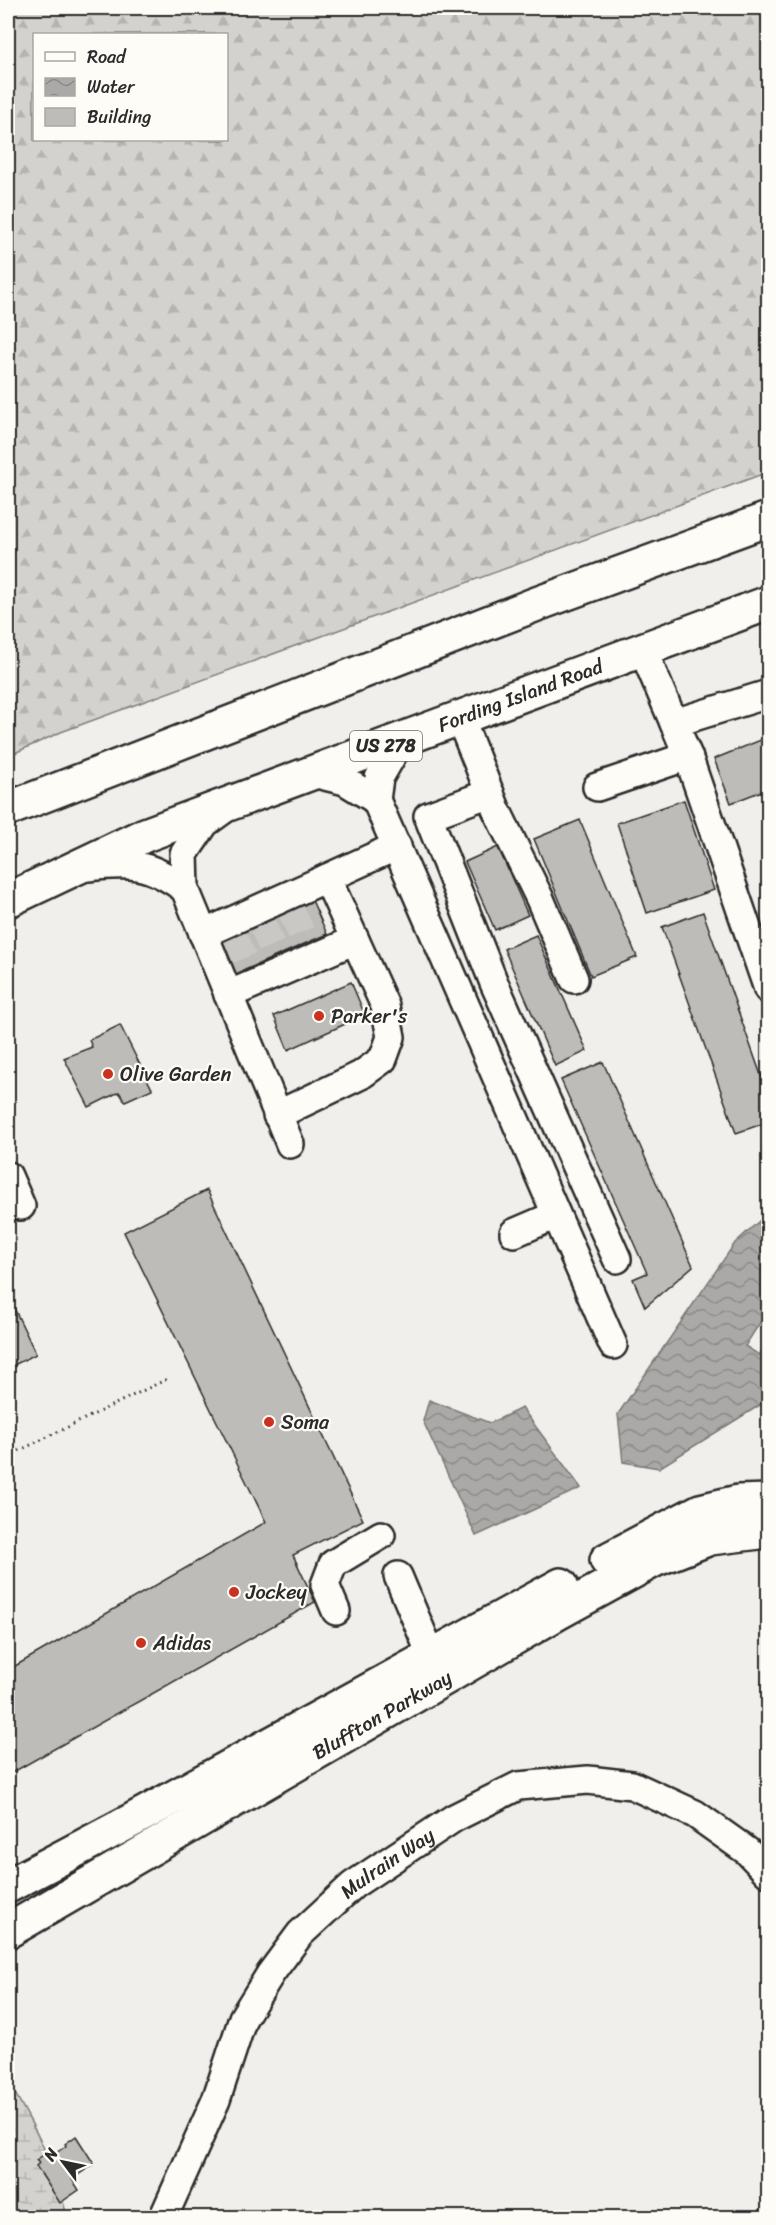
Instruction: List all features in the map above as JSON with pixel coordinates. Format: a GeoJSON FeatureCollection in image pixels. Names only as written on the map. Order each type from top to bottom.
{"type":"FeatureCollection","features":[{"type":"Feature","properties":{"kind":"main road"},"geometry":{"type":"LineString","coordinates":[[8,808],[534,605],[768,519]]}},
{"type":"Feature","properties":{"kind":"main road","name":"Fording Island Road"},"geometry":{"type":"LineString","coordinates":[[8,900],[145,835],[768,603]]}},
{"type":"Feature","properties":{"kind":"main road","name":"Bluffton Parkway"},"geometry":{"type":"LineString","coordinates":[[8,1886],[432,1657],[661,1530],[700,1511],[738,1502],[768,1501]]}},
{"type":"Feature","properties":{"kind":"main road","name":"Bluffton Parkway"},"geometry":{"type":"LineString","coordinates":[[8,1931],[559,1612],[654,1560],[710,1538],[768,1531]]}},
{"type":"Feature","properties":{"kind":"street"},"geometry":{"type":"LineString","coordinates":[[643,650],[688,756],[768,990]]}},
{"type":"Feature","properties":{"kind":"street"},"geometry":{"type":"LineString","coordinates":[[674,723],[765,695]]}},
{"type":"Feature","properties":{"kind":"street"},"geometry":{"type":"LineString","coordinates":[[460,718],[490,794],[540,899],[574,979]]}},
{"type":"Feature","properties":{"kind":"street"},"geometry":{"type":"LineString","coordinates":[[376,801],[379,778],[400,740]]}},
{"type":"Feature","properties":{"kind":"street"},"geometry":{"type":"LineString","coordinates":[[597,787],[688,756]]}},
{"type":"Feature","properties":{"kind":"street"},"geometry":{"type":"LineString","coordinates":[[312,773],[345,781],[376,801],[613,1345]]}},
{"type":"Feature","properties":{"kind":"street"},"geometry":{"type":"LineString","coordinates":[[490,794],[428,816],[494,983],[617,1259]]}},
{"type":"Feature","properties":{"kind":"street"},"geometry":{"type":"LineString","coordinates":[[235,802],[205,823],[192,839],[184,854],[185,890],[290,1144]]}},
{"type":"Feature","properties":{"kind":"street"},"geometry":{"type":"LineString","coordinates":[[203,934],[230,928],[287,902],[327,878],[397,846]]}},
{"type":"Feature","properties":{"kind":"street"},"geometry":{"type":"LineString","coordinates":[[74,869],[123,863],[157,872],[185,890]]}},
{"type":"Feature","properties":{"kind":"street"},"geometry":{"type":"LineString","coordinates":[[277,1115],[361,1075],[384,1059],[391,1036],[386,1006],[327,878]]}},
{"type":"Feature","properties":{"kind":"street"},"geometry":{"type":"LineString","coordinates":[[228,995],[251,977],[309,951],[355,940]]}},
{"type":"Feature","properties":{"kind":"street"},"geometry":{"type":"LineString","coordinates":[[8,1176],[21,1206]]}},
{"type":"Feature","properties":{"kind":"street"},"geometry":{"type":"LineString","coordinates":[[513,1233],[556,1215]]}},
{"type":"Feature","properties":{"kind":"street"},"geometry":{"type":"LineString","coordinates":[[336,1611],[325,1585],[333,1564],[381,1536]]}},
{"type":"Feature","properties":{"kind":"street"},"geometry":{"type":"LineString","coordinates":[[398,1576],[432,1657]]}},
{"type":"Feature","properties":{"kind":"street","name":"Mulrain Way"},"geometry":{"type":"LineString","coordinates":[[163,2217],[216,2100],[243,2018],[271,1973],[300,1934],[353,1885],[454,1818],[518,1786],[588,1780],[632,1785],[695,1814],[747,1851],[768,1873]]}},
{"type":"Feature","properties":{"kind":"path"},"geometry":{"type":"LineString","coordinates":[[8,1456],[167,1379]]}},
{"type":"Feature","properties":{"kind":"path"},"geometry":{"type":"LineString","coordinates":[[8,1609],[15,1625]]}},
{"type":"Feature","properties":{"kind":"green space"},"geometry":{"type":"Polygon","coordinates":[[[8,8],[768,8],[768,472],[61,732],[8,756],[8,8]]]}},
{"type":"Feature","properties":{"kind":"green space"},"geometry":{"type":"Polygon","coordinates":[[[8,2081],[27,2114],[50,2163],[67,2217],[8,2217],[8,2081]]]}},
{"type":"Feature","properties":{"kind":"water"},"geometry":{"type":"Polygon","coordinates":[[[768,1213],[768,1310],[745,1346],[759,1355],[768,1343],[768,1400],[659,1468],[623,1462],[618,1414],[735,1243],[768,1213]]]}},
{"type":"Feature","properties":{"kind":"water"},"geometry":{"type":"Polygon","coordinates":[[[429,1400],[490,1423],[522,1408],[581,1488],[476,1536],[423,1421],[429,1400]]]}},
{"type":"Feature","properties":{"kind":"building"},"geometry":{"type":"Polygon","coordinates":[[[768,737],[768,794],[767,789],[731,803],[714,759],[768,737]]]}},
{"type":"Feature","properties":{"kind":"building"},"geometry":{"type":"Polygon","coordinates":[[[684,800],[714,890],[647,913],[617,823],[684,800]]]}},
{"type":"Feature","properties":{"kind":"building"},"geometry":{"type":"Polygon","coordinates":[[[580,820],[637,957],[591,976],[534,839],[580,820]]]}},
{"type":"Feature","properties":{"kind":"building"},"geometry":{"type":"Polygon","coordinates":[[[768,824],[768,844],[762,826],[768,824]]]}},
{"type":"Feature","properties":{"kind":"building"},"geometry":{"type":"Polygon","coordinates":[[[498,847],[528,915],[495,930],[465,862],[498,847]]]}},
{"type":"Feature","properties":{"kind":"building"},"geometry":{"type":"Polygon","coordinates":[[[311,898],[327,934],[231,976],[216,941],[311,898]]]}},
{"type":"Feature","properties":{"kind":"building"},"geometry":{"type":"Polygon","coordinates":[[[703,912],[768,1095],[768,1122],[736,1133],[662,927],[703,912]]]}},
{"type":"Feature","properties":{"kind":"building"},"geometry":{"type":"Polygon","coordinates":[[[536,935],[587,1051],[555,1066],[504,949],[536,935]]]}},
{"type":"Feature","properties":{"kind":"building","name":"Parker's"},"geometry":{"type":"Polygon","coordinates":[[[351,982],[365,1015],[288,1050],[274,1016],[351,982]]]}},
{"type":"Feature","properties":{"kind":"building","name":"Olive Garden"},"geometry":{"type":"Polygon","coordinates":[[[120,1025],[152,1089],[125,1101],[119,1092],[89,1107],[64,1058],[92,1047],[89,1040],[120,1025]]]}},
{"type":"Feature","properties":{"kind":"building"},"geometry":{"type":"Polygon","coordinates":[[[603,1062],[693,1266],[645,1307],[633,1279],[647,1273],[561,1080],[603,1062]]]}},
{"type":"Feature","properties":{"kind":"building"},"geometry":{"type":"Polygon","coordinates":[[[207,1190],[363,1520],[293,1555],[315,1602],[8,1775],[8,1670],[266,1522],[124,1232],[207,1190]]]}},
{"type":"Feature","properties":{"kind":"building"},"geometry":{"type":"Polygon","coordinates":[[[13,1306],[36,1354],[8,1368],[8,1309],[13,1306]]]}},
{"type":"Feature","properties":{"kind":"building"},"geometry":{"type":"Polygon","coordinates":[[[76,2136],[94,2164],[72,2179],[79,2190],[60,2203],[36,2166],[39,2163],[36,2160],[45,2154],[48,2158],[76,2136]]]}},
{"type":"Feature","properties":{"kind":"tunnel"},"geometry":{"type":"LineString","coordinates":[[290,908],[306,943]]}},
{"type":"Feature","properties":{"kind":"tunnel"},"geometry":{"type":"LineString","coordinates":[[261,921],[276,957]]}},
{"type":"Feature","properties":{"kind":"tunnel"},"geometry":{"type":"LineString","coordinates":[[232,934],[248,969]]}},
{"type":"Feature","properties":{"kind":"place","name":"Parker's"},"geometry":{"type":"Point","coordinates":[319,1016]}},
{"type":"Feature","properties":{"kind":"place","name":"Olive Garden"},"geometry":{"type":"Point","coordinates":[108,1074]}},
{"type":"Feature","properties":{"kind":"place","name":"Soma"},"geometry":{"type":"Point","coordinates":[269,1422]}},
{"type":"Feature","properties":{"kind":"place","name":"Jockey"},"geometry":{"type":"Point","coordinates":[234,1592]}},
{"type":"Feature","properties":{"kind":"place","name":"Adidas"},"geometry":{"type":"Point","coordinates":[141,1643]}}]}
